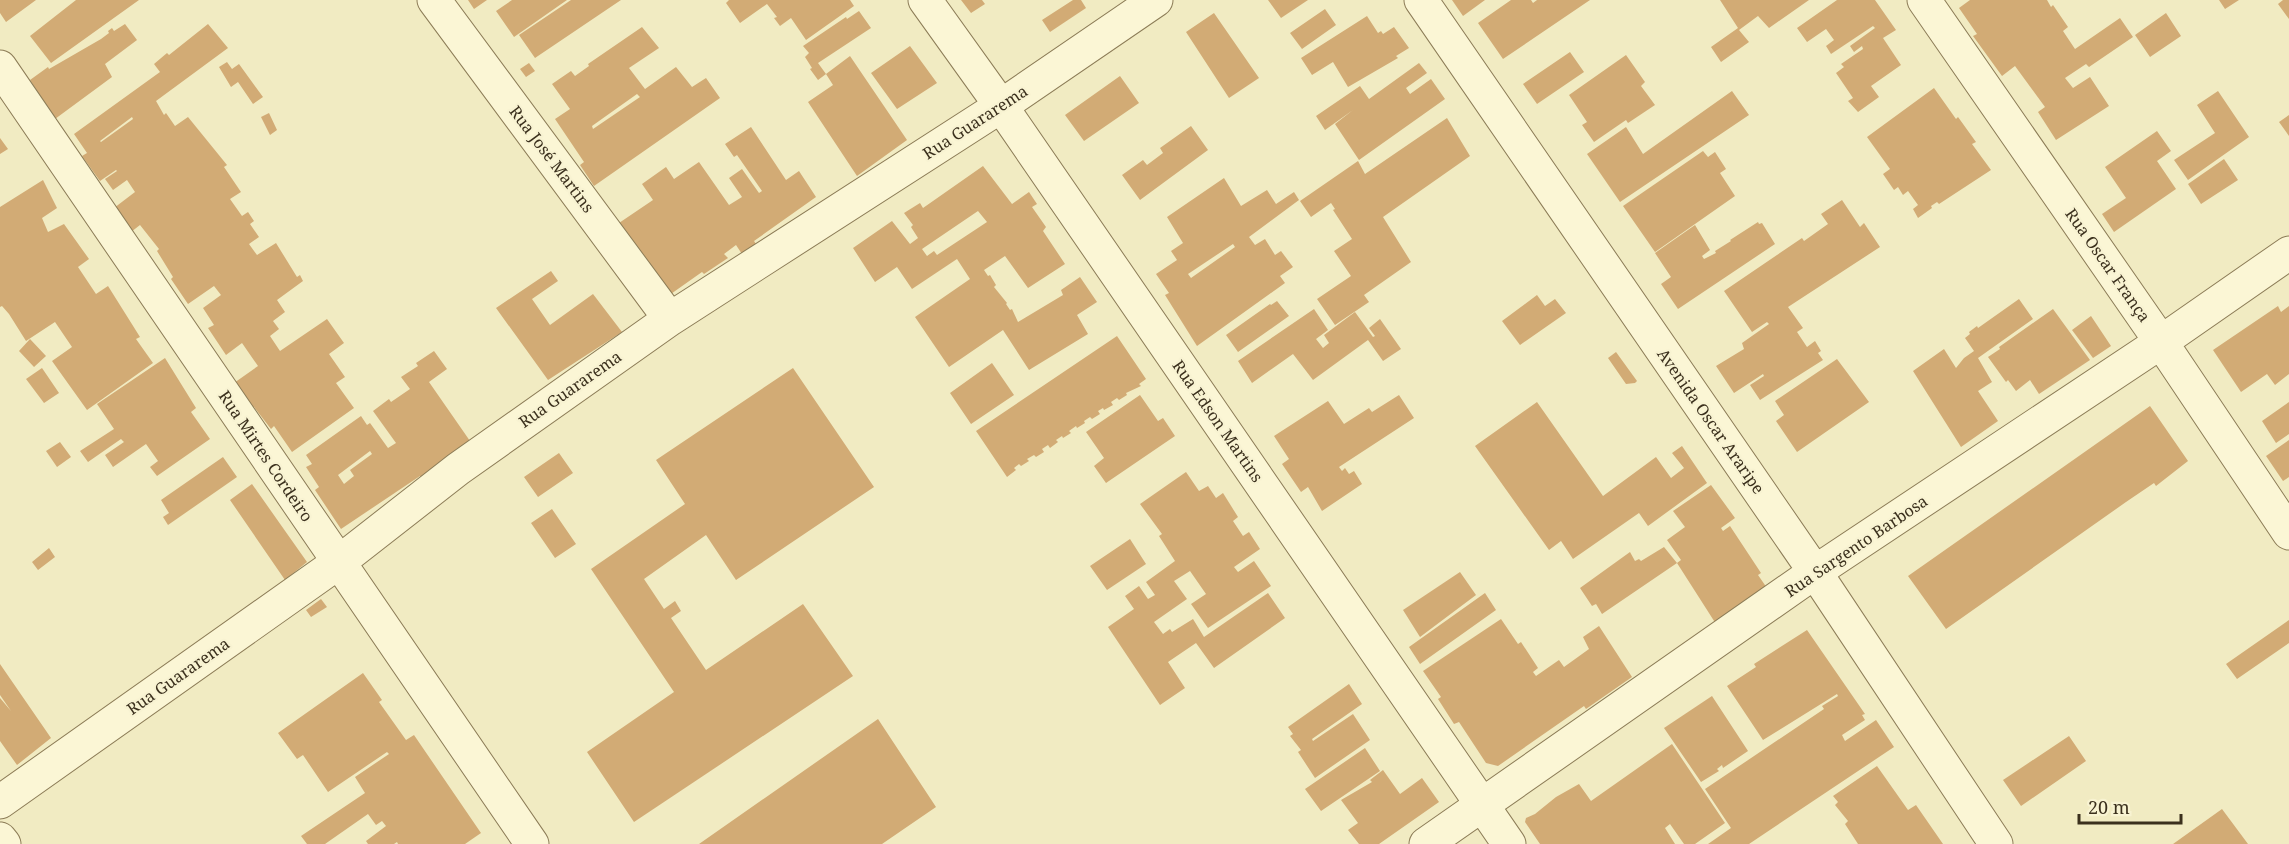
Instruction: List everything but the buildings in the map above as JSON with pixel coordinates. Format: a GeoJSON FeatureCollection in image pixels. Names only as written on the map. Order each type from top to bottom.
{"type":"FeatureCollection","features":[{"type":"Feature","properties":{"kind":"street","name":"Rua José Martins"},"geometry":{"type":"LineString","coordinates":[[434,0],[670,318]]}},
{"type":"Feature","properties":{"kind":"street","name":"Rua Edson Martins"},"geometry":{"type":"LineString","coordinates":[[925,0],[1001,106],[1509,844]]}},
{"type":"Feature","properties":{"kind":"street","name":"Rua Guararema"},"geometry":{"type":"LineString","coordinates":[[1,800],[339,562],[458,469],[670,318],[1001,106],[1156,0]]}},
{"type":"Feature","properties":{"kind":"street","name":"Avenida Oscar Araripe"},"geometry":{"type":"LineString","coordinates":[[1421,0],[1815,572],[1996,844]]}},
{"type":"Feature","properties":{"kind":"street","name":"Rua Oscar França"},"geometry":{"type":"LineString","coordinates":[[1924,0],[2161,342],[2289,533]]}},
{"type":"Feature","properties":{"kind":"street","name":"Rua Mirtes Cordeiro"},"geometry":{"type":"LineString","coordinates":[[0,67],[532,844]]}},
{"type":"Feature","properties":{"kind":"street","name":"Rua Sargento Barbosa"},"geometry":{"type":"LineString","coordinates":[[1426,844],[1815,572],[2161,342],[2289,253]]}},
{"type":"Feature","properties":{"kind":"street"},"geometry":{"type":"LineString","coordinates":[[0,839],[4,844]]}}]}
